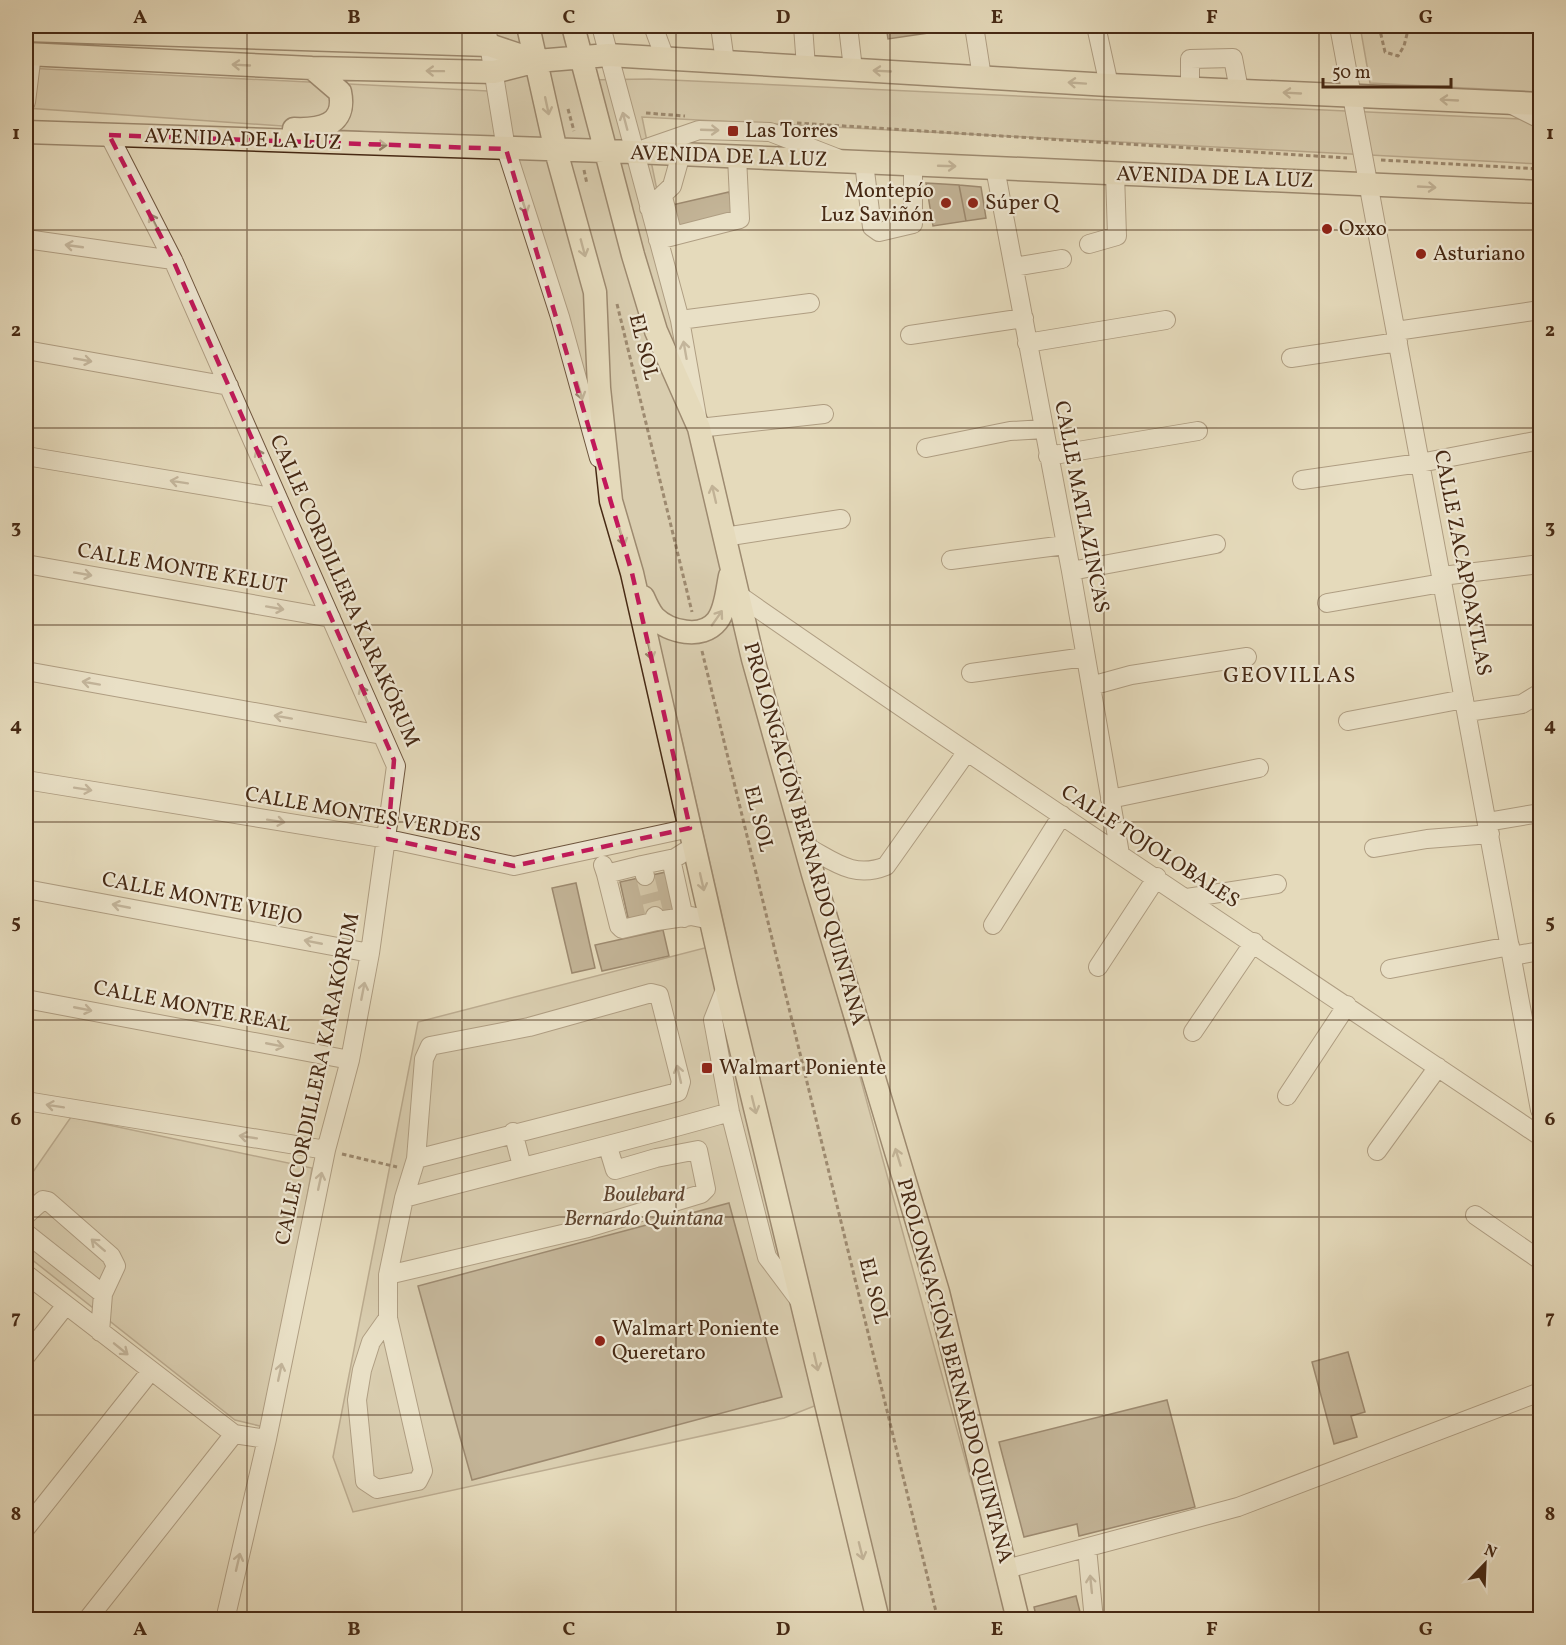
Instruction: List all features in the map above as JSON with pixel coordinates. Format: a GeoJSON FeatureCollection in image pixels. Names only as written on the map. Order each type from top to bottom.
{"type":"FeatureCollection","features":[{"type":"Feature","properties":{"kind":"main road"},"geometry":{"type":"LineString","coordinates":[[528,26],[556,151],[595,292],[599,388],[611,501],[632,573],[726,987],[878,1620]]}},
{"type":"Feature","properties":{"kind":"main road","name":"PROLONGACIÓN BERNARDO QUINTANA"},"geometry":{"type":"LineString","coordinates":[[573,26],[605,152],[656,331],[699,428],[737,594],[807,847],[938,1292],[1018,1620]]}},
{"type":"Feature","properties":{"kind":"main road"},"geometry":{"type":"LineString","coordinates":[[26,30],[487,35],[537,61]]}},
{"type":"Feature","properties":{"kind":"main road"},"geometry":{"type":"LineString","coordinates":[[29,54],[312,68],[494,72],[537,61],[608,55],[1109,85],[1540,104]]}},
{"type":"Feature","properties":{"kind":"main road"},"geometry":{"type":"LineString","coordinates":[[156,137],[193,126],[323,128],[337,115],[342,100],[334,85],[312,68]]}},
{"type":"Feature","properties":{"kind":"main road","name":"AVENIDA DE LA LUZ"},"geometry":{"type":"LineString","coordinates":[[26,132],[634,152],[1540,192]]}},
{"type":"Feature","properties":{"kind":"main road"},"geometry":{"type":"LineString","coordinates":[[632,573],[650,612],[656,619],[670,628],[697,633],[712,626],[721,614],[731,572]]}},
{"type":"Feature","properties":{"kind":"street","name":"PROLONGACIÓN BERNARDO QUINTANA"},"geometry":{"type":"LineString","coordinates":[[602,26],[634,152],[656,203],[666,238],[699,428]]}},
{"type":"Feature","properties":{"kind":"street"},"geometry":{"type":"LineString","coordinates":[[653,26],[665,58]]}},
{"type":"Feature","properties":{"kind":"street"},"geometry":{"type":"LineString","coordinates":[[720,26],[725,62]]}},
{"type":"Feature","properties":{"kind":"street"},"geometry":{"type":"LineString","coordinates":[[803,26],[806,67]]}},
{"type":"Feature","properties":{"kind":"street"},"geometry":{"type":"LineString","coordinates":[[848,26],[853,69]]}},
{"type":"Feature","properties":{"kind":"street"},"geometry":{"type":"LineString","coordinates":[[974,26],[982,77]]}},
{"type":"Feature","properties":{"kind":"street"},"geometry":{"type":"LineString","coordinates":[[1096,26],[1109,85]]}},
{"type":"Feature","properties":{"kind":"street","name":"CALLE ZACAPOAXTLAS"},"geometry":{"type":"LineString","coordinates":[[1339,26],[1511,951],[1537,1069],[1540,1110]]}},
{"type":"Feature","properties":{"kind":"street"},"geometry":{"type":"LineString","coordinates":[[487,35],[506,149],[560,317],[611,501]]}},
{"type":"Feature","properties":{"kind":"street"},"geometry":{"type":"LineString","coordinates":[[26,102],[29,54]]}},
{"type":"Feature","properties":{"kind":"street"},"geometry":{"type":"LineString","coordinates":[[1190,88],[1190,58],[1233,58],[1239,90]]}},
{"type":"Feature","properties":{"kind":"street"},"geometry":{"type":"LineString","coordinates":[[1508,102],[1540,119]]}},
{"type":"Feature","properties":{"kind":"street"},"geometry":{"type":"LineString","coordinates":[[634,152],[699,130],[770,132],[855,162],[872,226],[879,232],[913,224],[913,165]]}},
{"type":"Feature","properties":{"kind":"street","name":"CALLE CORDILLERA KARAKÓRUM"},"geometry":{"type":"LineString","coordinates":[[109,135],[173,260],[396,766],[388,839],[350,1059],[326,1150],[267,1438],[224,1616]]}},
{"type":"Feature","properties":{"kind":"street"},"geometry":{"type":"LineString","coordinates":[[656,203],[672,186],[681,154]]}},
{"type":"Feature","properties":{"kind":"street"},"geometry":{"type":"LineString","coordinates":[[666,238],[740,219],[736,157]]}},
{"type":"Feature","properties":{"kind":"street","name":"CALLE MATLAZINCAS"},"geometry":{"type":"LineString","coordinates":[[995,168],[1071,571],[1120,854]]}},
{"type":"Feature","properties":{"kind":"street"},"geometry":{"type":"LineString","coordinates":[[1089,244],[1118,236],[1115,173]]}},
{"type":"Feature","properties":{"kind":"street"},"geometry":{"type":"LineString","coordinates":[[26,238],[173,260]]}},
{"type":"Feature","properties":{"kind":"street"},"geometry":{"type":"LineString","coordinates":[[1014,267],[1062,259]]}},
{"type":"Feature","properties":{"kind":"street"},"geometry":{"type":"LineString","coordinates":[[680,321],[810,303]]}},
{"type":"Feature","properties":{"kind":"street"},"geometry":{"type":"LineString","coordinates":[[1291,358],[1540,310]]}},
{"type":"Feature","properties":{"kind":"street"},"geometry":{"type":"LineString","coordinates":[[910,335],[1024,318]]}},
{"type":"Feature","properties":{"kind":"street"},"geometry":{"type":"LineString","coordinates":[[1027,343],[1166,320]]}},
{"type":"Feature","properties":{"kind":"street"},"geometry":{"type":"LineString","coordinates":[[26,350],[229,386]]}},
{"type":"Feature","properties":{"kind":"street"},"geometry":{"type":"LineString","coordinates":[[699,428],[824,414]]}},
{"type":"Feature","properties":{"kind":"street"},"geometry":{"type":"LineString","coordinates":[[926,448],[1010,431],[1044,429]]}},
{"type":"Feature","properties":{"kind":"street"},"geometry":{"type":"LineString","coordinates":[[1048,456],[1198,431]]}},
{"type":"Feature","properties":{"kind":"street"},"geometry":{"type":"LineString","coordinates":[[1302,480],[1420,463],[1540,440]]}},
{"type":"Feature","properties":{"kind":"street"},"geometry":{"type":"LineString","coordinates":[[26,456],[278,498]]}},
{"type":"Feature","properties":{"kind":"street"},"geometry":{"type":"LineString","coordinates":[[723,537],[841,519]]}},
{"type":"Feature","properties":{"kind":"street"},"geometry":{"type":"LineString","coordinates":[[951,560],[1065,544]]}},
{"type":"Feature","properties":{"kind":"street"},"geometry":{"type":"LineString","coordinates":[[1071,571],[1216,544]]}},
{"type":"Feature","properties":{"kind":"street","name":"CALLE MONTE KELUT"},"geometry":{"type":"LineString","coordinates":[[26,564],[331,618]]}},
{"type":"Feature","properties":{"kind":"street"},"geometry":{"type":"LineString","coordinates":[[1327,603],[1442,580],[1540,564]]}},
{"type":"Feature","properties":{"kind":"street","name":"CALLE TOJOLOBALES"},"geometry":{"type":"LineString","coordinates":[[737,594],[966,753],[1157,877],[1540,1136]]}},
{"type":"Feature","properties":{"kind":"street"},"geometry":{"type":"LineString","coordinates":[[971,673],[1085,657]]}},
{"type":"Feature","properties":{"kind":"street"},"geometry":{"type":"LineString","coordinates":[[1091,686],[1131,675],[1247,657]]}},
{"type":"Feature","properties":{"kind":"street"},"geometry":{"type":"LineString","coordinates":[[26,672],[382,735]]}},
{"type":"Feature","properties":{"kind":"street"},"geometry":{"type":"LineString","coordinates":[[1348,721],[1466,706],[1522,704],[1540,693]]}},
{"type":"Feature","properties":{"kind":"street"},"geometry":{"type":"LineString","coordinates":[[807,847],[854,872],[872,872],[886,866],[966,753]]}},
{"type":"Feature","properties":{"kind":"street"},"geometry":{"type":"LineString","coordinates":[[1110,800],[1259,768]]}},
{"type":"Feature","properties":{"kind":"street","name":"CALLE MONTES VERDES"},"geometry":{"type":"LineString","coordinates":[[26,780],[388,839],[514,866],[598,849],[692,837]]}},
{"type":"Feature","properties":{"kind":"street"},"geometry":{"type":"LineString","coordinates":[[1374,848],[1488,828],[1540,813]]}},
{"type":"Feature","properties":{"kind":"street"},"geometry":{"type":"LineString","coordinates":[[993,925],[1062,815]]}},
{"type":"Feature","properties":{"kind":"street"},"geometry":{"type":"LineString","coordinates":[[606,874],[643,871],[671,859],[692,837]]}},
{"type":"Feature","properties":{"kind":"street"},"geometry":{"type":"LineString","coordinates":[[598,849],[619,926],[622,929],[656,919],[691,916],[711,920]]}},
{"type":"Feature","properties":{"kind":"street"},"geometry":{"type":"LineString","coordinates":[[671,859],[684,918]]}},
{"type":"Feature","properties":{"kind":"street"},"geometry":{"type":"LineString","coordinates":[[1098,968],[1157,877]]}},
{"type":"Feature","properties":{"kind":"street"},"geometry":{"type":"LineString","coordinates":[[1187,898],[1277,884]]}},
{"type":"Feature","properties":{"kind":"street","name":"CALLE MONTE VIEJO"},"geometry":{"type":"LineString","coordinates":[[26,889],[370,953]]}},
{"type":"Feature","properties":{"kind":"street"},"geometry":{"type":"LineString","coordinates":[[1193,1032],[1254,942]]}},
{"type":"Feature","properties":{"kind":"street"},"geometry":{"type":"LineString","coordinates":[[1390,969],[1511,951],[1540,951]]}},
{"type":"Feature","properties":{"kind":"street"},"geometry":{"type":"LineString","coordinates":[[726,987],[713,1020],[730,1112],[767,1257],[802,1305]]}},
{"type":"Feature","properties":{"kind":"street"},"geometry":{"type":"LineString","coordinates":[[388,1318],[371,1342],[362,1370],[357,1400],[365,1481],[377,1489],[418,1481],[423,1471],[388,1318],[388,1275],[404,1198],[414,1165],[424,1059],[430,1046],[489,1037],[657,993],[661,1000],[681,1089],[678,1092],[513,1132],[414,1165]]}},
{"type":"Feature","properties":{"kind":"street","name":"CALLE MONTE REAL"},"geometry":{"type":"LineString","coordinates":[[26,999],[350,1059]]}},
{"type":"Feature","properties":{"kind":"street"},"geometry":{"type":"LineString","coordinates":[[1287,1096],[1347,1005]]}},
{"type":"Feature","properties":{"kind":"street"},"geometry":{"type":"LineString","coordinates":[[1377,1151],[1438,1067]]}},
{"type":"Feature","properties":{"kind":"street"},"geometry":{"type":"LineString","coordinates":[[26,1101],[326,1150]]}},
{"type":"Feature","properties":{"kind":"street"},"geometry":{"type":"LineString","coordinates":[[404,1198],[522,1166],[608,1147],[730,1112]]}},
{"type":"Feature","properties":{"kind":"street"},"geometry":{"type":"LineString","coordinates":[[513,1132],[522,1166]]}},
{"type":"Feature","properties":{"kind":"street"},"geometry":{"type":"LineString","coordinates":[[388,1275],[588,1228],[701,1194],[706,1190],[698,1150],[656,1158],[615,1170],[608,1147]]}},
{"type":"Feature","properties":{"kind":"street"},"geometry":{"type":"LineString","coordinates":[[26,1215],[43,1200],[48,1201],[111,1256],[116,1266],[103,1294],[100,1332]]}},
{"type":"Feature","properties":{"kind":"street"},"geometry":{"type":"LineString","coordinates":[[1475,1215],[1540,1260]]}},
{"type":"Feature","properties":{"kind":"street"},"geometry":{"type":"LineString","coordinates":[[26,1233],[103,1294]]}},
{"type":"Feature","properties":{"kind":"street"},"geometry":{"type":"LineString","coordinates":[[26,1274],[150,1372],[234,1434],[267,1438]]}},
{"type":"Feature","properties":{"kind":"street"},"geometry":{"type":"LineString","coordinates":[[26,1356],[66,1305]]}},
{"type":"Feature","properties":{"kind":"street"},"geometry":{"type":"LineString","coordinates":[[26,1528],[150,1372]]}},
{"type":"Feature","properties":{"kind":"street"},"geometry":{"type":"LineString","coordinates":[[1006,1569],[1238,1507],[1540,1392]]}},
{"type":"Feature","properties":{"kind":"street"},"geometry":{"type":"LineString","coordinates":[[87,1620],[234,1434]]}},
{"type":"Feature","properties":{"kind":"street"},"geometry":{"type":"LineString","coordinates":[[1087,1548],[1094,1620]]}},
{"type":"Feature","properties":{"kind":"path"},"geometry":{"type":"LineString","coordinates":[[1379,26],[1385,52],[1398,56],[1402,52],[1409,26]]}},
{"type":"Feature","properties":{"kind":"path"},"geometry":{"type":"LineString","coordinates":[[568,106],[588,186]]}},
{"type":"Feature","properties":{"kind":"path"},"geometry":{"type":"LineString","coordinates":[[646,113],[694,116]]}},
{"type":"Feature","properties":{"kind":"path"},"geometry":{"type":"LineString","coordinates":[[790,122],[1540,169]]}},
{"type":"Feature","properties":{"kind":"path","name":"EL SOL"},"geometry":{"type":"LineString","coordinates":[[616,300],[938,1620]]}},
{"type":"Feature","properties":{"kind":"path"},"geometry":{"type":"LineString","coordinates":[[326,1150],[414,1165]]}},
{"type":"Feature","properties":{"kind":"highlighted area"},"geometry":{"type":"Polygon","coordinates":[[[109,135],[506,149],[632,573],[690,828],[514,866],[388,839],[394,760],[173,260],[109,135]]]}},
{"type":"Feature","properties":{"kind":"green space","name":"Boulebard Bernardo Quintana"},"geometry":{"type":"Polygon","coordinates":[[[484,26],[571,26],[585,80],[649,79],[1540,120],[1540,164],[642,117],[776,771],[1009,1619],[886,1619],[832,1399],[784,1418],[353,1512],[333,1457],[418,1022],[728,942],[678,722],[496,141],[26,108],[26,68],[488,91],[484,26]]]}},
{"type":"Feature","properties":{"kind":"green space"},"geometry":{"type":"Polygon","coordinates":[[[1360,26],[1540,26],[1540,92],[1370,83],[1360,26]]]}},
{"type":"Feature","properties":{"kind":"green space"},"geometry":{"type":"Polygon","coordinates":[[[71,1117],[312,1168],[268,1428],[235,1420],[26,1255],[26,1182],[71,1117]]]}},
{"type":"Feature","properties":{"kind":"building"},"geometry":{"type":"Polygon","coordinates":[[[886,26],[932,26],[928,33],[888,39],[886,26]]]}},
{"type":"Feature","properties":{"kind":"building","name":"Montepío Luz Saviñón"},"geometry":{"type":"Polygon","coordinates":[[[926,183],[959,185],[966,221],[933,226],[926,183]]]}},
{"type":"Feature","properties":{"kind":"building","name":"Súper Q"},"geometry":{"type":"Polygon","coordinates":[[[959,185],[981,187],[986,218],[966,221],[959,185]]]}},
{"type":"Feature","properties":{"kind":"building"},"geometry":{"type":"Polygon","coordinates":[[[729,192],[735,217],[678,231],[672,205],[729,192]]]}},
{"type":"Feature","properties":{"kind":"building"},"geometry":{"type":"Polygon","coordinates":[[[666,872],[675,912],[629,922],[620,882],[666,872]]]}},
{"type":"Feature","properties":{"kind":"building"},"geometry":{"type":"Polygon","coordinates":[[[576,883],[595,968],[572,973],[552,888],[576,883]]]}},
{"type":"Feature","properties":{"kind":"building"},"geometry":{"type":"Polygon","coordinates":[[[663,930],[669,956],[602,971],[595,945],[663,930]]]}},
{"type":"Feature","properties":{"kind":"building","name":"Walmart Poniente Queretaro"},"geometry":{"type":"Polygon","coordinates":[[[729,1203],[782,1397],[472,1480],[418,1286],[729,1203]]]}},
{"type":"Feature","properties":{"kind":"building"},"geometry":{"type":"Polygon","coordinates":[[[1348,1352],[1365,1412],[1351,1416],[1357,1437],[1334,1444],[1312,1362],[1348,1352]]]}},
{"type":"Feature","properties":{"kind":"building"},"geometry":{"type":"Polygon","coordinates":[[[1167,1400],[1195,1507],[1079,1536],[1077,1524],[1024,1537],[999,1442],[1167,1400]]]}},
{"type":"Feature","properties":{"kind":"building"},"geometry":{"type":"Polygon","coordinates":[[[1076,1596],[1082,1620],[1037,1620],[1034,1607],[1076,1596]]]}},
{"type":"Feature","properties":{"kind":"tunnel"},"geometry":{"type":"LineString","coordinates":[[645,876],[655,916]]}},
{"type":"Feature","properties":{"kind":"place","name":"Las Torres"},"geometry":{"type":"Point","coordinates":[733,131]}},
{"type":"Feature","properties":{"kind":"place","name":"Montepío Luz Saviñón"},"geometry":{"type":"Point","coordinates":[946,203]}},
{"type":"Feature","properties":{"kind":"place","name":"Súper Q"},"geometry":{"type":"Point","coordinates":[973,203]}},
{"type":"Feature","properties":{"kind":"place","name":"Oxxo"},"geometry":{"type":"Point","coordinates":[1327,229]}},
{"type":"Feature","properties":{"kind":"place","name":"Asturiano"},"geometry":{"type":"Point","coordinates":[1421,254]}},
{"type":"Feature","properties":{"kind":"place","name":"Walmart Poniente"},"geometry":{"type":"Point","coordinates":[707,1068]}},
{"type":"Feature","properties":{"kind":"place","name":"Walmart Poniente Queretaro"},"geometry":{"type":"Point","coordinates":[600,1341]}},
{"type":"Feature","properties":{"kind":"district","name":"GEOVILLAS"},"geometry":{"type":"Point","coordinates":[1290,676]}}]}
